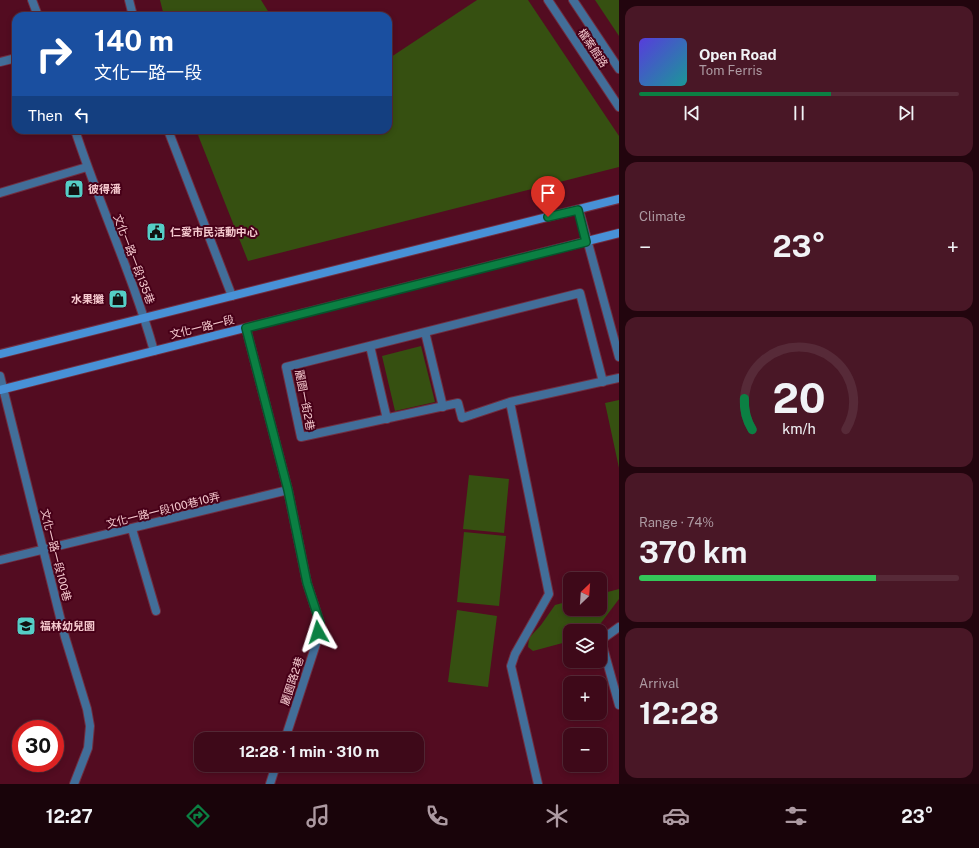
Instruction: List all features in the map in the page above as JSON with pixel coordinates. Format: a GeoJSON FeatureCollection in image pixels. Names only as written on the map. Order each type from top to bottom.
{"type":"FeatureCollection","features":[{"type":"Feature","properties":{"kind":"main road","name":"文化一路一段"},"geometry":{"type":"LineString","coordinates":[[0,354],[619,199]]}},
{"type":"Feature","properties":{"kind":"main road","name":"文化一路一段"},"geometry":{"type":"LineString","coordinates":[[1,389],[619,233]]}},
{"type":"Feature","properties":{"kind":"street"},"geometry":{"type":"LineString","coordinates":[[32,0],[36,12]]}},
{"type":"Feature","properties":{"kind":"street"},"geometry":{"type":"LineString","coordinates":[[129,0],[133,12]]}},
{"type":"Feature","properties":{"kind":"street","name":"檔案館路"},"geometry":{"type":"LineString","coordinates":[[548,0],[619,107]]}},
{"type":"Feature","properties":{"kind":"street","name":"檔案館路"},"geometry":{"type":"LineString","coordinates":[[573,0],[619,69]]}},
{"type":"Feature","properties":{"kind":"street"},"geometry":{"type":"LineString","coordinates":[[0,62],[12,59]]}},
{"type":"Feature","properties":{"kind":"street","name":"文化一路一段135巷"},"geometry":{"type":"LineString","coordinates":[[77,134],[87,168],[145,318],[154,351]]}},
{"type":"Feature","properties":{"kind":"street"},"geometry":{"type":"LineString","coordinates":[[170,134],[232,296]]}},
{"type":"Feature","properties":{"kind":"street"},"geometry":{"type":"LineString","coordinates":[[0,193],[87,168]]}},
{"type":"Feature","properties":{"kind":"street"},"geometry":{"type":"LineString","coordinates":[[578,210],[619,357]]}},
{"type":"Feature","properties":{"kind":"street","name":"麗園一街2巷"},"geometry":{"type":"LineString","coordinates":[[603,382],[580,293],[286,367],[301,437],[458,403],[462,418],[510,402],[603,382],[619,378]]}},
{"type":"Feature","properties":{"kind":"street","name":"麗園路2巷"},"geometry":{"type":"LineString","coordinates":[[246,328],[288,490],[307,583],[320,623],[317,641],[287,732]]}},
{"type":"Feature","properties":{"kind":"street"},"geometry":{"type":"LineString","coordinates":[[425,332],[443,407]]}},
{"type":"Feature","properties":{"kind":"street"},"geometry":{"type":"LineString","coordinates":[[370,346],[386,419]]}},
{"type":"Feature","properties":{"kind":"street","name":"文化一路一段100巷"},"geometry":{"type":"LineString","coordinates":[[0,376],[1,389],[44,550],[65,637],[90,726],[88,748],[74,784]]}},
{"type":"Feature","properties":{"kind":"street"},"geometry":{"type":"LineString","coordinates":[[510,402],[549,594],[515,654],[511,666],[538,784]]}},
{"type":"Feature","properties":{"kind":"street","name":"文化一路一段100巷10弄"},"geometry":{"type":"LineString","coordinates":[[0,560],[288,490]]}},
{"type":"Feature","properties":{"kind":"street"},"geometry":{"type":"LineString","coordinates":[[132,529],[156,611]]}},
{"type":"Feature","properties":{"kind":"street"},"geometry":{"type":"LineString","coordinates":[[619,627],[600,640],[619,705]]}},
{"type":"Feature","properties":{"kind":"street"},"geometry":{"type":"LineString","coordinates":[[270,784],[274,772]]}},
{"type":"Feature","properties":{"kind":"green space"},"geometry":{"type":"Polygon","coordinates":[[[160,0],[261,0],[268,12],[163,12],[160,0]]]}},
{"type":"Feature","properties":{"kind":"green space"},"geometry":{"type":"Polygon","coordinates":[[[477,0],[528,0],[619,136],[619,167],[248,261],[198,134],[392,134],[392,56],[477,0]]]}},
{"type":"Feature","properties":{"kind":"green space"},"geometry":{"type":"Polygon","coordinates":[[[595,0],[619,0],[619,36],[595,0]]]}},
{"type":"Feature","properties":{"kind":"green space"},"geometry":{"type":"Polygon","coordinates":[[[421,346],[435,402],[395,411],[382,356],[421,346]]]}},
{"type":"Feature","properties":{"kind":"green space"},"geometry":{"type":"Polygon","coordinates":[[[619,400],[619,468],[605,403],[619,400]]]}},
{"type":"Feature","properties":{"kind":"green space"},"geometry":{"type":"Polygon","coordinates":[[[469,475],[509,479],[504,533],[463,529],[469,475]]]}},
{"type":"Feature","properties":{"kind":"green space"},"geometry":{"type":"Polygon","coordinates":[[[464,532],[506,536],[499,606],[457,602],[464,532]]]}},
{"type":"Feature","properties":{"kind":"green space"},"geometry":{"type":"Polygon","coordinates":[[[619,589],[619,599],[607,615],[607,592],[619,589]]]}},
{"type":"Feature","properties":{"kind":"green space"},"geometry":{"type":"Polygon","coordinates":[[[563,603],[563,616],[606,616],[600,624],[563,624],[563,643],[533,651],[528,647],[529,638],[541,625],[555,605],[563,603]]]}},
{"type":"Feature","properties":{"kind":"green space"},"geometry":{"type":"Polygon","coordinates":[[[457,610],[497,616],[488,687],[448,682],[457,610]]]}},
{"type":"Feature","properties":{"kind":"place","name":"彼得潘"},"geometry":{"type":"Point","coordinates":[74,189]}},
{"type":"Feature","properties":{"kind":"place","name":"仁愛市民活動中心"},"geometry":{"type":"Point","coordinates":[156,232]}},
{"type":"Feature","properties":{"kind":"place","name":"水果攤"},"geometry":{"type":"Point","coordinates":[118,299]}},
{"type":"Feature","properties":{"kind":"place","name":"福林幼兒園"},"geometry":{"type":"Point","coordinates":[26,626]}},
{"type":"Feature","properties":{"kind":"route"},"geometry":{"type":"LineString","coordinates":[[318,632],[320,623],[307,583],[288,490],[246,328],[586,242],[578,210],[548,217]]}}]}
